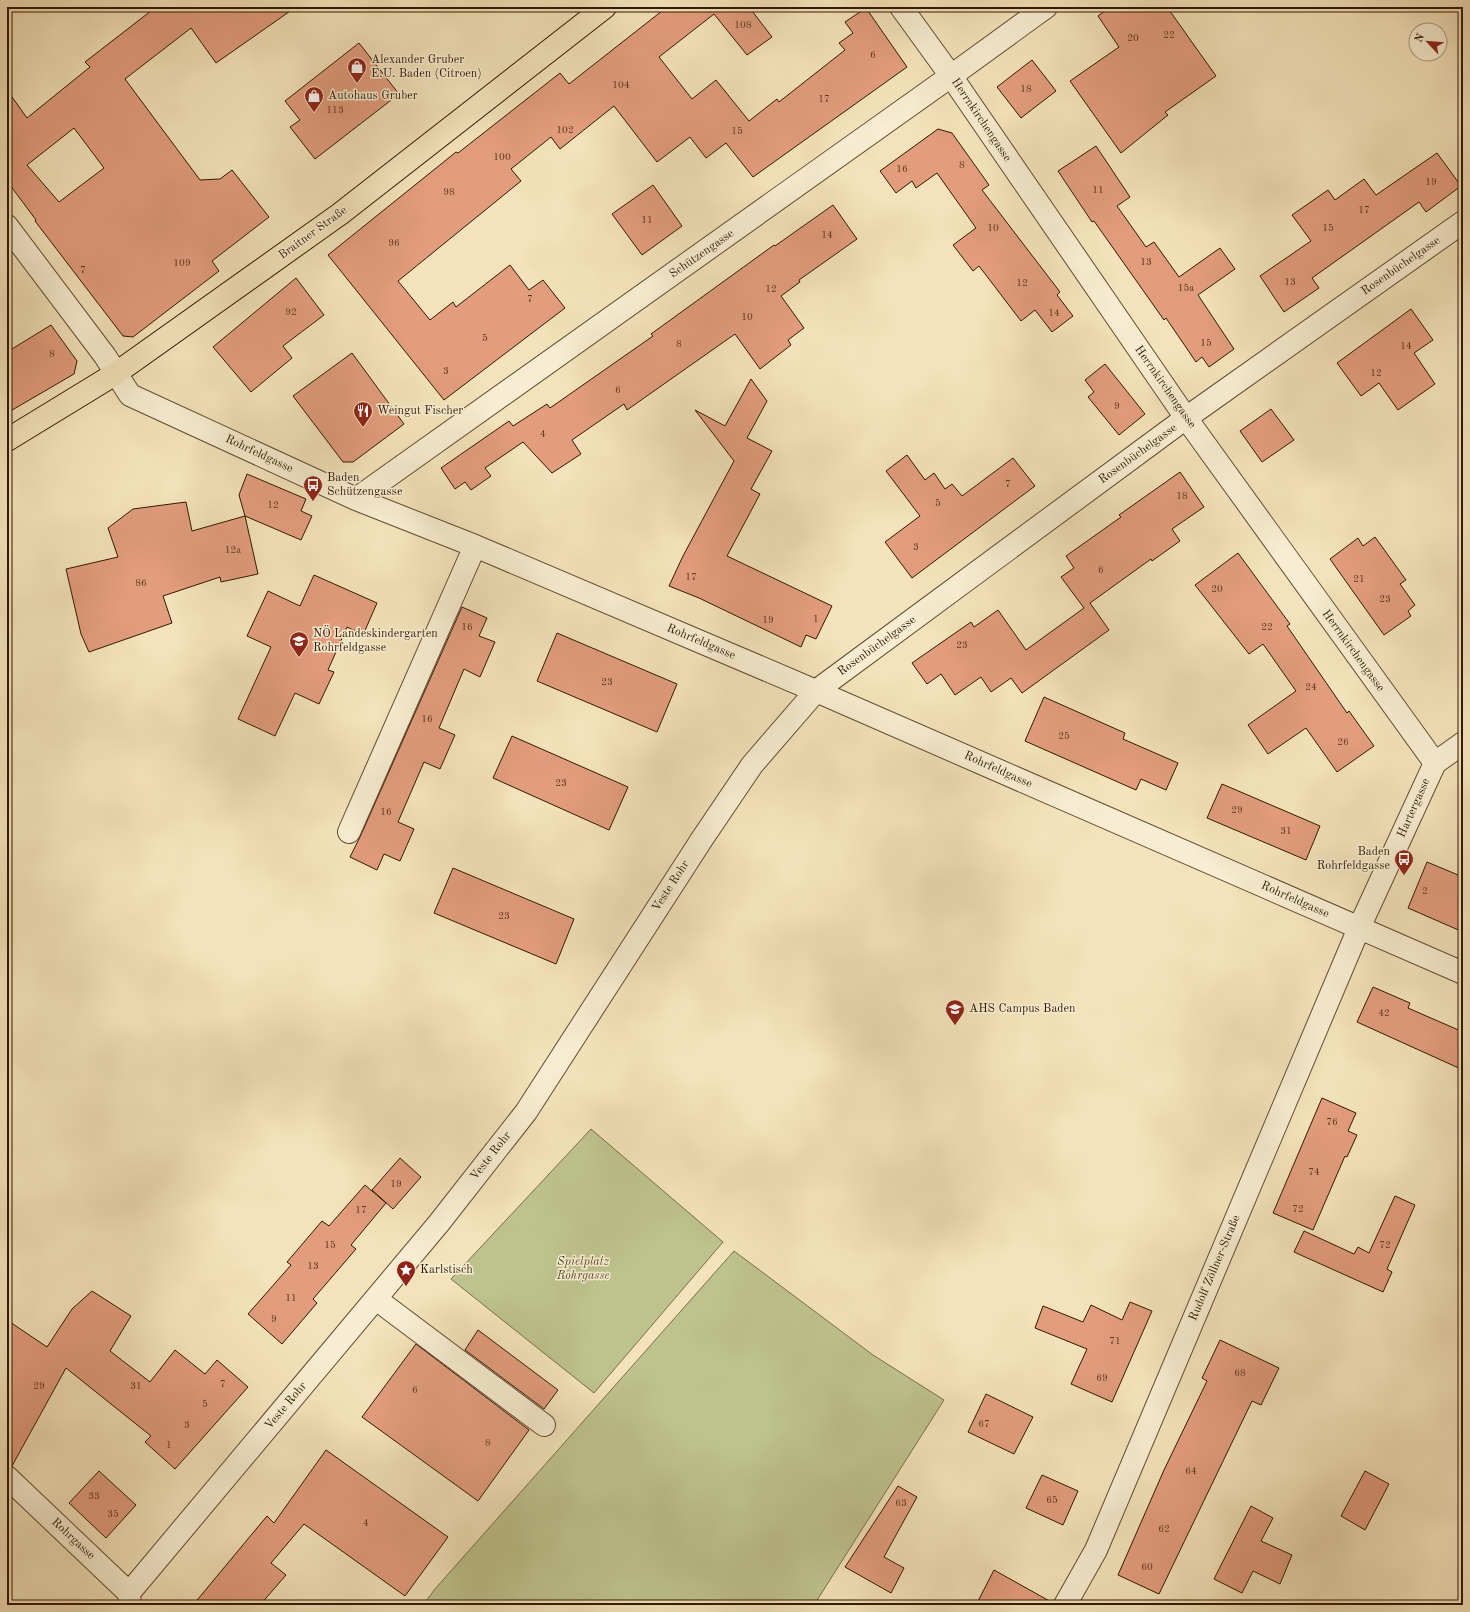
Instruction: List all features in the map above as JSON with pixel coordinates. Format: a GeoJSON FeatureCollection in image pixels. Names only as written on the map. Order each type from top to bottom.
{"type":"FeatureCollection","features":[{"type":"Feature","properties":{"kind":"main road","name":"Braitner Straße"},"geometry":{"type":"LineString","coordinates":[[7,440],[115,374],[340,214],[605,7]]}},
{"type":"Feature","properties":{"kind":"street","name":"Herrnkirchengasse"},"geometry":{"type":"LineString","coordinates":[[901,7],[951,76],[1186,418],[1435,763]]}},
{"type":"Feature","properties":{"kind":"street","name":"Schützengasse"},"geometry":{"type":"LineString","coordinates":[[356,499],[1046,7]]}},
{"type":"Feature","properties":{"kind":"street","name":"Rosenbüchelgasse"},"geometry":{"type":"LineString","coordinates":[[816,691],[1186,418],[1463,222]]}},
{"type":"Feature","properties":{"kind":"street","name":"Rohrfeldgasse"},"geometry":{"type":"LineString","coordinates":[[7,226],[105,356],[115,374],[130,395],[356,499],[475,546],[816,691],[1463,973]]}},
{"type":"Feature","properties":{"kind":"street"},"geometry":{"type":"LineString","coordinates":[[349,832],[475,546]]}},
{"type":"Feature","properties":{"kind":"street","name":"Veste Rohr"},"geometry":{"type":"LineString","coordinates":[[130,1599],[440,1223],[526,1112],[702,839],[752,765],[816,691]]}},
{"type":"Feature","properties":{"kind":"street","name":"Hartergasse"},"geometry":{"type":"LineString","coordinates":[[1360,928],[1435,763],[1463,743]]}},
{"type":"Feature","properties":{"kind":"street","name":"Rudolf Zöllner-Straße"},"geometry":{"type":"LineString","coordinates":[[1065,1605],[1096,1550],[1360,928]]}},
{"type":"Feature","properties":{"kind":"street"},"geometry":{"type":"LineString","coordinates":[[376,1299],[544,1425]]}},
{"type":"Feature","properties":{"kind":"street","name":"Rohrgasse"},"geometry":{"type":"LineString","coordinates":[[7,1477],[130,1599]]}},
{"type":"Feature","properties":{"kind":"green space","name":"Spielplatz Rohrgasse"},"geometry":{"type":"Polygon","coordinates":[[[591,1129],[723,1242],[594,1393],[451,1279],[591,1129]]]}},
{"type":"Feature","properties":{"kind":"green space"},"geometry":{"type":"Polygon","coordinates":[[[734,1251],[873,1355],[944,1400],[814,1605],[423,1605],[435,1589],[734,1251]]]}},
{"type":"Feature","properties":{"kind":"building"},"geometry":{"type":"Polygon","coordinates":[[[156,7],[296,7],[216,63],[191,28],[125,79],[200,180],[220,179],[232,170],[269,217],[212,261],[219,271],[133,337],[123,336],[35,221],[36,220],[7,181],[7,90],[27,118],[90,67],[85,62],[156,7]],[[74,128],[27,165],[59,202],[104,168],[74,128]]]}},
{"type":"Feature","properties":{"kind":"building"},"geometry":{"type":"Polygon","coordinates":[[[667,7],[749,7],[772,37],[747,55],[714,14],[659,57],[692,99],[716,80],[749,121],[777,99],[779,102],[845,50],[839,43],[853,33],[845,22],[866,8],[907,67],[753,177],[726,143],[706,158],[690,137],[657,162],[614,106],[560,149],[551,137],[511,169],[521,181],[398,281],[430,320],[453,302],[456,307],[510,265],[529,290],[543,280],[565,308],[444,400],[328,255],[456,152],[458,153],[560,73],[569,84],[667,7]]]}},
{"type":"Feature","properties":{"kind":"building"},"geometry":{"type":"Polygon","coordinates":[[[1110,7],[1167,7],[1216,76],[1165,112],[1168,115],[1121,153],[1070,81],[1119,47],[1098,16],[1110,7]]]}},
{"type":"Feature","properties":{"kind":"building"},"geometry":{"type":"Polygon","coordinates":[[[359,43],[399,94],[315,159],[290,127],[300,120],[285,101],[359,43]]]}},
{"type":"Feature","properties":{"kind":"building"},"geometry":{"type":"Polygon","coordinates":[[[1032,60],[1056,91],[1021,118],[997,87],[1032,60]]]}},
{"type":"Feature","properties":{"kind":"building"},"geometry":{"type":"Polygon","coordinates":[[[938,129],[952,133],[989,185],[982,190],[1060,292],[1057,295],[1073,316],[1052,332],[1035,310],[1021,321],[979,266],[973,271],[953,245],[976,228],[937,173],[916,188],[912,181],[896,193],[880,171],[938,129]]]}},
{"type":"Feature","properties":{"kind":"building"},"geometry":{"type":"Polygon","coordinates":[[[1096,146],[1130,197],[1117,206],[1146,247],[1154,242],[1179,277],[1220,248],[1235,269],[1198,295],[1234,349],[1209,367],[1202,357],[1196,362],[1166,318],[1164,320],[1094,221],[1092,222],[1058,171],[1096,146]]]}},
{"type":"Feature","properties":{"kind":"building"},"geometry":{"type":"Polygon","coordinates":[[[1437,153],[1461,186],[1426,212],[1419,202],[1312,278],[1319,288],[1284,312],[1260,276],[1311,241],[1292,215],[1328,190],[1335,200],[1364,179],[1376,195],[1437,153]]]}},
{"type":"Feature","properties":{"kind":"building"},"geometry":{"type":"Polygon","coordinates":[[[653,185],[682,226],[642,255],[612,214],[653,185]]]}},
{"type":"Feature","properties":{"kind":"building"},"geometry":{"type":"Polygon","coordinates":[[[833,205],[857,239],[799,280],[800,282],[781,296],[804,328],[788,340],[791,345],[760,369],[735,334],[627,410],[624,404],[572,440],[581,454],[552,473],[523,442],[485,468],[491,476],[471,490],[465,482],[455,489],[441,468],[509,421],[513,426],[547,404],[550,408],[653,336],[651,334],[774,245],[775,246],[833,205]]]}},
{"type":"Feature","properties":{"kind":"building"},"geometry":{"type":"Polygon","coordinates":[[[296,278],[324,315],[283,346],[292,358],[251,392],[213,347],[296,278]]]}},
{"type":"Feature","properties":{"kind":"building"},"geometry":{"type":"Polygon","coordinates":[[[1411,309],[1433,340],[1414,353],[1435,384],[1398,410],[1379,383],[1361,396],[1337,363],[1411,309]]]}},
{"type":"Feature","properties":{"kind":"building"},"geometry":{"type":"Polygon","coordinates":[[[51,325],[77,361],[74,374],[7,413],[7,352],[51,325]]]}},
{"type":"Feature","properties":{"kind":"building"},"geometry":{"type":"Polygon","coordinates":[[[352,353],[404,424],[353,462],[343,462],[293,396],[352,353]]]}},
{"type":"Feature","properties":{"kind":"building"},"geometry":{"type":"Polygon","coordinates":[[[1105,364],[1145,414],[1119,435],[1088,397],[1094,392],[1085,380],[1105,364]]]}},
{"type":"Feature","properties":{"kind":"building"},"geometry":{"type":"Polygon","coordinates":[[[751,379],[767,401],[747,438],[772,451],[751,489],[760,494],[727,556],[832,606],[816,639],[806,635],[801,647],[699,598],[669,586],[683,556],[734,461],[695,410],[725,426],[751,379]]]}},
{"type":"Feature","properties":{"kind":"building"},"geometry":{"type":"Polygon","coordinates":[[[1271,409],[1294,440],[1262,462],[1240,431],[1271,409]]]}},
{"type":"Feature","properties":{"kind":"building"},"geometry":{"type":"Polygon","coordinates":[[[907,455],[925,480],[934,473],[945,489],[952,484],[962,496],[1013,458],[1035,486],[912,578],[885,542],[920,516],[886,471],[907,455]]]}},
{"type":"Feature","properties":{"kind":"building"},"geometry":{"type":"Polygon","coordinates":[[[1180,472],[1204,507],[1172,529],[1180,541],[1152,561],[1151,559],[1090,603],[1109,630],[1022,693],[1011,678],[991,692],[981,677],[955,695],[941,674],[927,684],[912,663],[971,622],[974,627],[998,610],[1026,650],[1084,608],[1061,577],[1074,568],[1066,556],[1121,517],[1119,515],[1180,472]]]}},
{"type":"Feature","properties":{"kind":"building"},"geometry":{"type":"Polygon","coordinates":[[[247,474],[306,499],[301,511],[312,516],[301,540],[245,516],[239,495],[247,474]]]}},
{"type":"Feature","properties":{"kind":"building"},"geometry":{"type":"Polygon","coordinates":[[[186,502],[192,531],[245,516],[258,574],[221,582],[220,577],[163,596],[172,623],[89,652],[81,634],[66,569],[118,557],[108,528],[133,509],[186,502]]]}},
{"type":"Feature","properties":{"kind":"building"},"geometry":{"type":"Polygon","coordinates":[[[1375,537],[1406,580],[1400,584],[1415,605],[1408,611],[1411,616],[1384,635],[1330,559],[1358,538],[1363,546],[1375,537]]]}},
{"type":"Feature","properties":{"kind":"building"},"geometry":{"type":"Polygon","coordinates":[[[1238,553],[1290,624],[1287,626],[1347,713],[1349,711],[1374,746],[1337,772],[1306,728],[1268,754],[1248,725],[1296,691],[1263,644],[1249,654],[1195,585],[1238,553]]]}},
{"type":"Feature","properties":{"kind":"building","name":"NÖ Landeskindergarten Rohrfeldgasse"},"geometry":{"type":"Polygon","coordinates":[[[314,575],[377,603],[363,635],[347,627],[328,670],[334,672],[319,704],[295,693],[275,736],[238,719],[271,647],[247,636],[268,591],[300,606],[314,575]]]}},
{"type":"Feature","properties":{"kind":"building"},"geometry":{"type":"Polygon","coordinates":[[[462,607],[487,618],[479,636],[495,642],[480,677],[464,669],[439,728],[455,735],[440,769],[424,762],[398,822],[414,829],[400,861],[384,854],[377,870],[350,857],[462,607]]]}},
{"type":"Feature","properties":{"kind":"building"},"geometry":{"type":"Polygon","coordinates":[[[557,633],[677,684],[657,732],[537,681],[557,633]]]}},
{"type":"Feature","properties":{"kind":"building"},"geometry":{"type":"Polygon","coordinates":[[[1044,697],[1125,733],[1123,739],[1178,763],[1166,790],[1141,779],[1136,790],[1025,741],[1044,697]]]}},
{"type":"Feature","properties":{"kind":"building"},"geometry":{"type":"Polygon","coordinates":[[[512,736],[628,787],[609,830],[493,778],[512,736]]]}},
{"type":"Feature","properties":{"kind":"building"},"geometry":{"type":"Polygon","coordinates":[[[1222,784],[1320,826],[1306,860],[1207,818],[1222,784]]]}},
{"type":"Feature","properties":{"kind":"building"},"geometry":{"type":"Polygon","coordinates":[[[1427,862],[1463,877],[1463,932],[1408,908],[1427,862]]]}},
{"type":"Feature","properties":{"kind":"building"},"geometry":{"type":"Polygon","coordinates":[[[453,868],[574,919],[556,964],[434,913],[453,868]]]}},
{"type":"Feature","properties":{"kind":"building"},"geometry":{"type":"Polygon","coordinates":[[[1373,987],[1410,1003],[1408,1008],[1463,1032],[1463,1070],[1357,1022],[1373,987]]]}},
{"type":"Feature","properties":{"kind":"building"},"geometry":{"type":"Polygon","coordinates":[[[1322,1098],[1356,1113],[1348,1131],[1357,1135],[1347,1157],[1345,1156],[1313,1230],[1273,1213],[1322,1098]]]}},
{"type":"Feature","properties":{"kind":"building"},"geometry":{"type":"Polygon","coordinates":[[[400,1158],[421,1177],[393,1209],[372,1190],[400,1158]]]}},
{"type":"Feature","properties":{"kind":"building"},"geometry":{"type":"Polygon","coordinates":[[[365,1185],[386,1203],[351,1245],[356,1249],[313,1299],[317,1303],[282,1344],[248,1314],[291,1265],[287,1262],[322,1221],[329,1226],[365,1185]]]}},
{"type":"Feature","properties":{"kind":"building"},"geometry":{"type":"Polygon","coordinates":[[[1395,1196],[1415,1205],[1387,1269],[1392,1272],[1383,1292],[1294,1252],[1304,1231],[1354,1254],[1358,1247],[1369,1253],[1395,1196]]]}},
{"type":"Feature","properties":{"kind":"building"},"geometry":{"type":"Polygon","coordinates":[[[92,1291],[131,1316],[110,1351],[150,1382],[175,1350],[205,1374],[217,1360],[248,1387],[175,1469],[145,1442],[151,1436],[66,1368],[12,1466],[7,1465],[7,1320],[47,1347],[72,1309],[92,1291]]]}},
{"type":"Feature","properties":{"kind":"building"},"geometry":{"type":"Polygon","coordinates":[[[1130,1302],[1152,1311],[1112,1402],[1071,1384],[1087,1349],[1035,1328],[1043,1306],[1083,1322],[1091,1305],[1122,1320],[1130,1302]]]}},
{"type":"Feature","properties":{"kind":"building"},"geometry":{"type":"Polygon","coordinates":[[[478,1330],[558,1390],[544,1409],[465,1350],[478,1330]]]}},
{"type":"Feature","properties":{"kind":"building"},"geometry":{"type":"Polygon","coordinates":[[[1220,1340],[1279,1368],[1261,1405],[1252,1401],[1159,1594],[1118,1575],[1164,1470],[1207,1381],[1202,1378],[1220,1340]]]}},
{"type":"Feature","properties":{"kind":"building"},"geometry":{"type":"Polygon","coordinates":[[[416,1344],[529,1430],[478,1501],[362,1417],[416,1344]]]}},
{"type":"Feature","properties":{"kind":"building"},"geometry":{"type":"Polygon","coordinates":[[[986,1394],[1033,1417],[1014,1454],[968,1432],[986,1394]]]}},
{"type":"Feature","properties":{"kind":"building"},"geometry":{"type":"Polygon","coordinates":[[[326,1450],[448,1537],[405,1596],[304,1524],[271,1563],[286,1575],[260,1605],[193,1605],[267,1516],[274,1523],[326,1450]]]}},
{"type":"Feature","properties":{"kind":"building"},"geometry":{"type":"Polygon","coordinates":[[[99,1471],[136,1505],[106,1538],[69,1503],[99,1471]]]}},
{"type":"Feature","properties":{"kind":"building"},"geometry":{"type":"Polygon","coordinates":[[[1365,1471],[1389,1484],[1365,1530],[1341,1516],[1365,1471]]]}},
{"type":"Feature","properties":{"kind":"building"},"geometry":{"type":"Polygon","coordinates":[[[1042,1475],[1078,1491],[1063,1525],[1026,1508],[1042,1475]]]}},
{"type":"Feature","properties":{"kind":"building"},"geometry":{"type":"Polygon","coordinates":[[[898,1486],[917,1497],[884,1557],[904,1568],[891,1593],[845,1567],[898,1486]]]}},
{"type":"Feature","properties":{"kind":"building"},"geometry":{"type":"Polygon","coordinates":[[[1251,1506],[1273,1518],[1261,1541],[1292,1555],[1280,1584],[1253,1571],[1242,1593],[1214,1579],[1251,1506]]]}},
{"type":"Feature","properties":{"kind":"building"},"geometry":{"type":"Polygon","coordinates":[[[994,1570],[1053,1603],[1053,1605],[976,1605],[994,1570]]]}},
{"type":"Feature","properties":{"kind":"place","name":"Alexander Gruber E.U. Baden (Citroen)"},"geometry":{"type":"Point","coordinates":[357,84]}},
{"type":"Feature","properties":{"kind":"place","name":"Autohaus Gruber"},"geometry":{"type":"Point","coordinates":[314,113]}},
{"type":"Feature","properties":{"kind":"place","name":"Weingut Fischer"},"geometry":{"type":"Point","coordinates":[363,428]}},
{"type":"Feature","properties":{"kind":"place","name":"Baden Schützengasse"},"geometry":{"type":"Point","coordinates":[313,502]}},
{"type":"Feature","properties":{"kind":"place","name":"NÖ Landeskindergarten Rohrfeldgasse"},"geometry":{"type":"Point","coordinates":[299,658]}},
{"type":"Feature","properties":{"kind":"place","name":"Baden Rohrfeldgasse"},"geometry":{"type":"Point","coordinates":[1404,876]}},
{"type":"Feature","properties":{"kind":"place","name":"AHS Campus Baden"},"geometry":{"type":"Point","coordinates":[955,1026]}},
{"type":"Feature","properties":{"kind":"place","name":"Karlstisch"},"geometry":{"type":"Point","coordinates":[406,1287]}}]}
